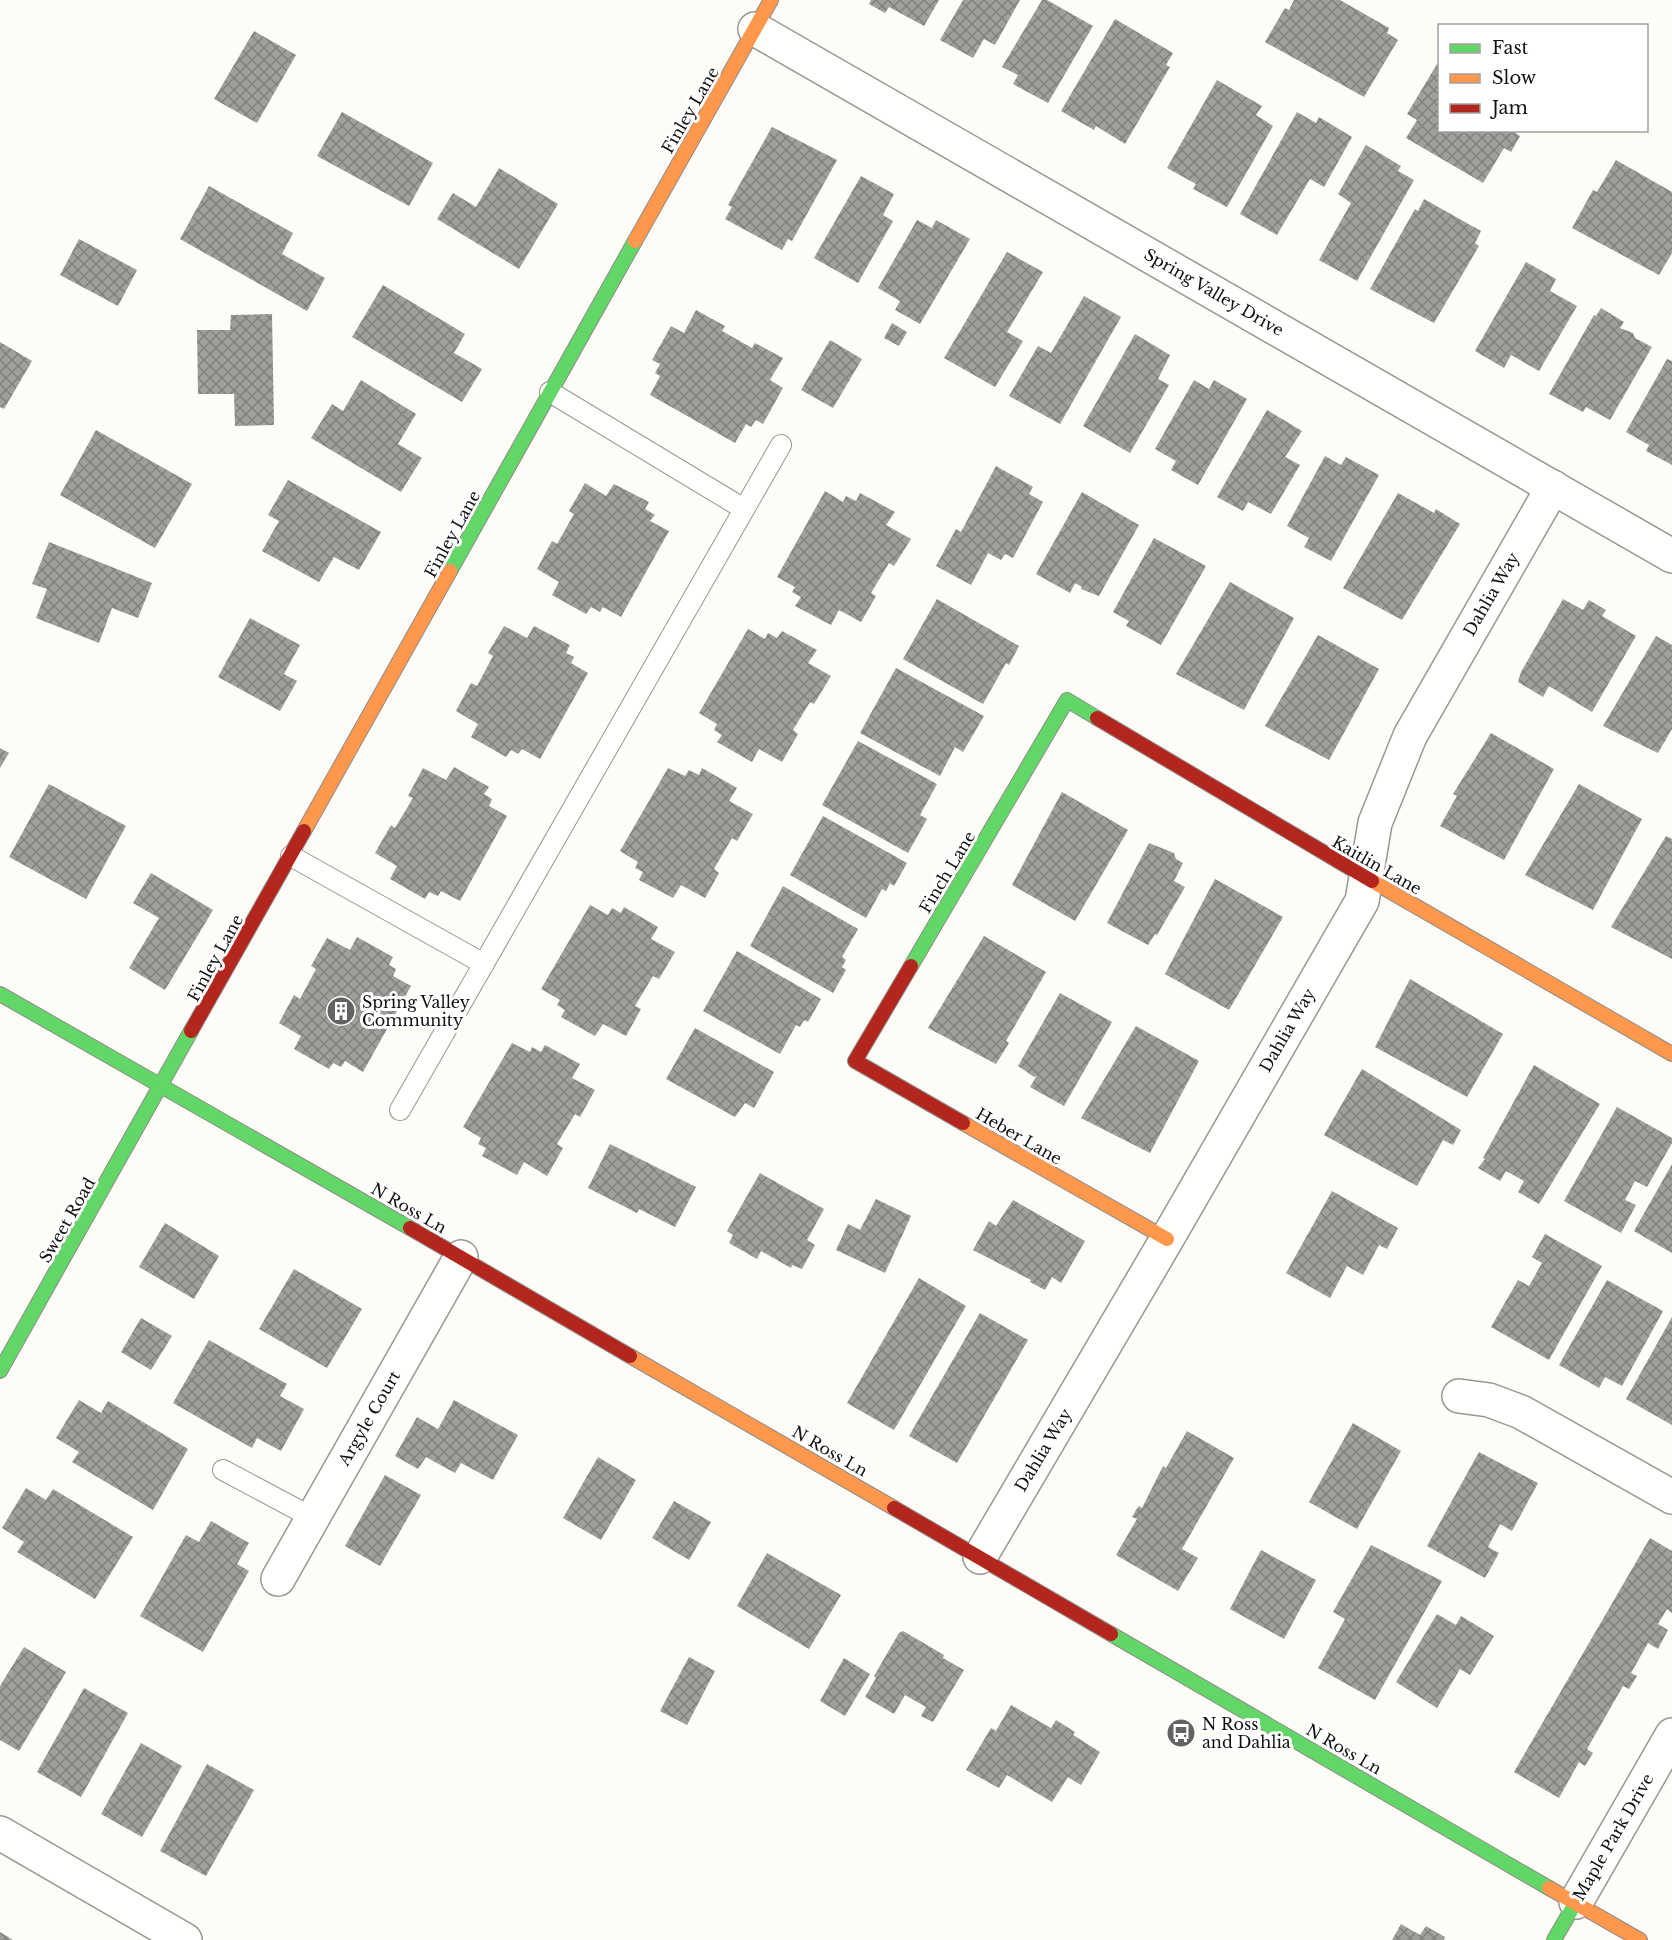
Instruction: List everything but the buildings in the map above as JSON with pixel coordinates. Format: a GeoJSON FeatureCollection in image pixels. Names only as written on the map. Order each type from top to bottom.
{"type":"FeatureCollection","features":[{"type":"Feature","properties":{"kind":"street","name":"Finley Lane"},"geometry":{"type":"LineString","coordinates":[[163,1085],[771,0]]}},
{"type":"Feature","properties":{"kind":"street","name":"Spring Valley Drive"},"geometry":{"type":"LineString","coordinates":[[755,29],[1672,556]]}},
{"type":"Feature","properties":{"kind":"street","name":"Dahlia Way"},"geometry":{"type":"LineString","coordinates":[[980,1557],[1362,901],[1375,823],[1410,736],[1553,487]]}},
{"type":"Feature","properties":{"kind":"street","name":"Kaitlin Lane"},"geometry":{"type":"LineString","coordinates":[[1067,700],[1366,878],[1672,1054]]}},
{"type":"Feature","properties":{"kind":"street","name":"Finch Lane"},"geometry":{"type":"LineString","coordinates":[[855,1061],[1067,700]]}},
{"type":"Feature","properties":{"kind":"street","name":"N Ross Ln"},"geometry":{"type":"LineString","coordinates":[[0,994],[163,1085],[1641,1940]]}},
{"type":"Feature","properties":{"kind":"street","name":"Heber Lane"},"geometry":{"type":"LineString","coordinates":[[855,1061],[1167,1239]]}},
{"type":"Feature","properties":{"kind":"street","name":"Sweet Road"},"geometry":{"type":"LineString","coordinates":[[0,1371],[163,1085]]}},
{"type":"Feature","properties":{"kind":"street","name":"Argyle Court"},"geometry":{"type":"LineString","coordinates":[[278,1579],[461,1257]]}},
{"type":"Feature","properties":{"kind":"street"},"geometry":{"type":"LineString","coordinates":[[1459,1396],[1489,1400],[1521,1412],[1672,1497]]}},
{"type":"Feature","properties":{"kind":"street","name":"Maple Park Drive"},"geometry":{"type":"LineString","coordinates":[[1554,1940],[1672,1735]]}},
{"type":"Feature","properties":{"kind":"street"},"geometry":{"type":"LineString","coordinates":[[0,1833],[185,1940]]}},
{"type":"Feature","properties":{"kind":"lane"},"geometry":{"type":"LineString","coordinates":[[550,392],[744,509]]}},
{"type":"Feature","properties":{"kind":"lane"},"geometry":{"type":"LineString","coordinates":[[400,1110],[781,445]]}},
{"type":"Feature","properties":{"kind":"lane"},"geometry":{"type":"LineString","coordinates":[[291,856],[484,964]]}},
{"type":"Feature","properties":{"kind":"lane"},"geometry":{"type":"LineString","coordinates":[[223,1470],[313,1518]]}},
{"type":"Feature","properties":{"kind":"traffic: fast"},"geometry":{"type":"LineString","coordinates":[[450,571],[635,241]]}},
{"type":"Feature","properties":{"kind":"traffic: fast"},"geometry":{"type":"LineString","coordinates":[[911,966],[1067,700],[1097,718]]}},
{"type":"Feature","properties":{"kind":"traffic: fast"},"geometry":{"type":"LineString","coordinates":[[0,994],[410,1228]]}},
{"type":"Feature","properties":{"kind":"traffic: fast"},"geometry":{"type":"LineString","coordinates":[[0,1371],[191,1031]]}},
{"type":"Feature","properties":{"kind":"traffic: fast"},"geometry":{"type":"LineString","coordinates":[[1111,1634],[1549,1888]]}},
{"type":"Feature","properties":{"kind":"traffic: fast"},"geometry":{"type":"LineString","coordinates":[[1554,1940],[1576,1902]]}},
{"type":"Feature","properties":{"kind":"traffic: slow"},"geometry":{"type":"LineString","coordinates":[[635,241],[771,0]]}},
{"type":"Feature","properties":{"kind":"traffic: slow"},"geometry":{"type":"LineString","coordinates":[[304,831],[450,571]]}},
{"type":"Feature","properties":{"kind":"traffic: slow"},"geometry":{"type":"LineString","coordinates":[[1372,881],[1672,1054]]}},
{"type":"Feature","properties":{"kind":"traffic: slow"},"geometry":{"type":"LineString","coordinates":[[963,1123],[1167,1239]]}},
{"type":"Feature","properties":{"kind":"traffic: slow"},"geometry":{"type":"LineString","coordinates":[[630,1356],[894,1508]]}},
{"type":"Feature","properties":{"kind":"traffic: slow"},"geometry":{"type":"LineString","coordinates":[[1549,1888],[1640,1940]]}},
{"type":"Feature","properties":{"kind":"traffic: jam"},"geometry":{"type":"LineString","coordinates":[[1097,718],[1372,881]]}},
{"type":"Feature","properties":{"kind":"traffic: jam"},"geometry":{"type":"LineString","coordinates":[[191,1031],[304,831]]}},
{"type":"Feature","properties":{"kind":"traffic: jam"},"geometry":{"type":"LineString","coordinates":[[911,966],[855,1061],[963,1123]]}},
{"type":"Feature","properties":{"kind":"traffic: jam"},"geometry":{"type":"LineString","coordinates":[[410,1228],[630,1356]]}},
{"type":"Feature","properties":{"kind":"traffic: jam"},"geometry":{"type":"LineString","coordinates":[[894,1508],[1111,1634]]}},
{"type":"Feature","properties":{"kind":"place","name":"Spring Valley Community"},"geometry":{"type":"Point","coordinates":[341,1011]}},
{"type":"Feature","properties":{"kind":"place","name":"N Ross and Dahlia"},"geometry":{"type":"Point","coordinates":[1181,1733]}}]}
